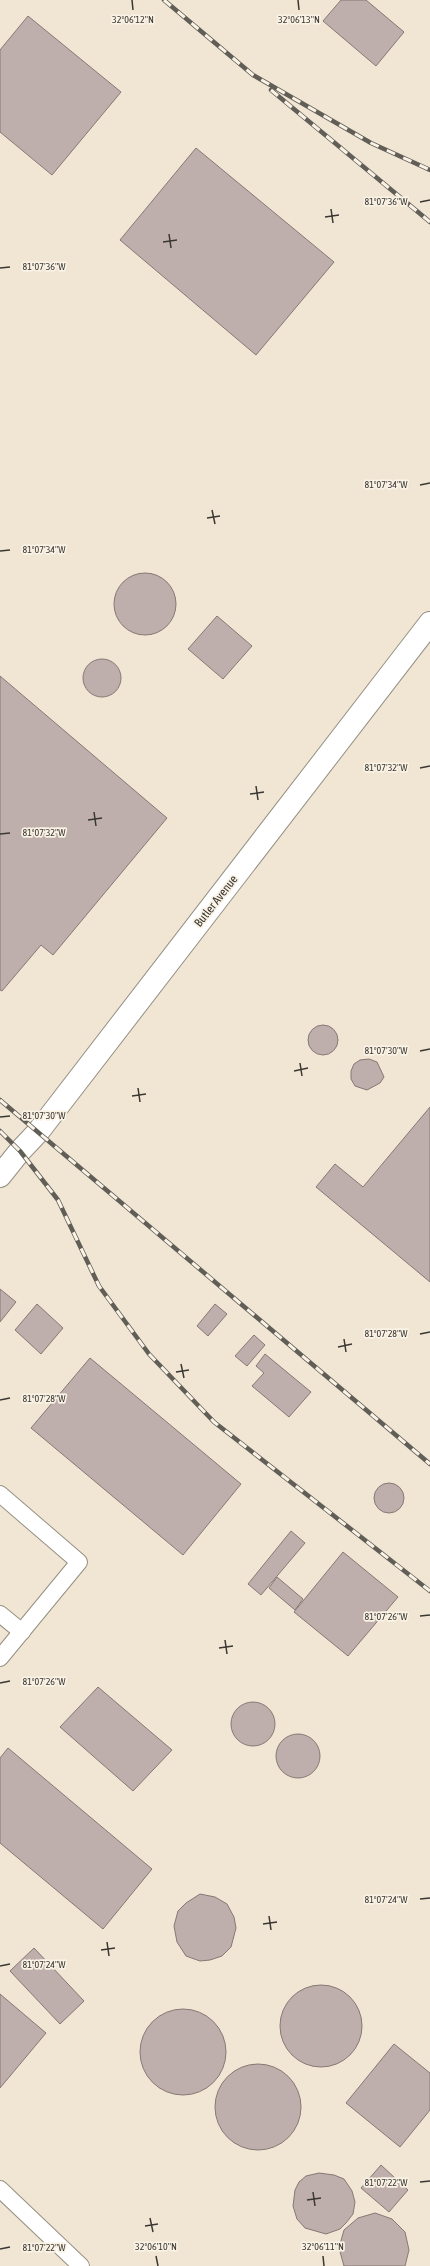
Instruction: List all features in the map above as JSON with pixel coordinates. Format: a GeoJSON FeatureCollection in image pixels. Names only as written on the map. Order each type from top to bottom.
{"type":"FeatureCollection","features":[{"type":"Feature","properties":{"kind":"street","name":"Butler Avenue"},"geometry":{"type":"LineString","coordinates":[[0,1176],[20,1151],[38,1132],[430,623]]}},
{"type":"Feature","properties":{"kind":"lane"},"geometry":{"type":"LineString","coordinates":[[0,1494],[79,1562],[0,1658]]}},
{"type":"Feature","properties":{"kind":"lane"},"geometry":{"type":"LineString","coordinates":[[0,1614],[22,1632]]}},
{"type":"Feature","properties":{"kind":"lane"},"geometry":{"type":"LineString","coordinates":[[0,2190],[81,2266]]}},
{"type":"Feature","properties":{"kind":"shaded area"},"geometry":{"type":"Polygon","coordinates":[[[0,0],[430,0],[430,2266],[0,2266],[0,0]]]}},
{"type":"Feature","properties":{"kind":"building"},"geometry":{"type":"Polygon","coordinates":[[[341,0],[366,0],[404,32],[376,66],[323,21],[341,0]]]}},
{"type":"Feature","properties":{"kind":"building"},"geometry":{"type":"Polygon","coordinates":[[[28,16],[121,92],[52,175],[0,132],[0,50],[28,16]]]}},
{"type":"Feature","properties":{"kind":"building"},"geometry":{"type":"Polygon","coordinates":[[[196,148],[334,262],[256,355],[120,240],[196,148]]]}},
{"type":"Feature","properties":{"kind":"building"},"geometry":{"type":"Polygon","coordinates":[[[139,573],[151,573],[167,582],[174,592],[176,604],[174,616],[167,626],[151,635],[139,635],[128,630],[119,621],[114,610],[114,598],[119,587],[128,578],[139,573]]]}},
{"type":"Feature","properties":{"kind":"building"},"geometry":{"type":"Polygon","coordinates":[[[217,616],[252,646],[223,679],[188,649],[217,616]]]}},
{"type":"Feature","properties":{"kind":"building"},"geometry":{"type":"Polygon","coordinates":[[[98,659],[106,659],[113,662],[118,667],[121,678],[118,689],[113,694],[106,697],[98,697],[91,694],[86,689],[83,682],[83,674],[86,667],[91,662],[98,659]]]}},
{"type":"Feature","properties":{"kind":"building"},"geometry":{"type":"Polygon","coordinates":[[[0,676],[167,818],[53,955],[41,945],[2,991],[0,990],[0,676]]]}},
{"type":"Feature","properties":{"kind":"building"},"geometry":{"type":"Polygon","coordinates":[[[323,1025],[329,1026],[337,1034],[337,1046],[329,1054],[323,1055],[317,1054],[309,1046],[308,1040],[309,1034],[317,1026],[323,1025]]]}},
{"type":"Feature","properties":{"kind":"building"},"geometry":{"type":"Polygon","coordinates":[[[369,1059],[377,1062],[384,1077],[380,1083],[367,1090],[355,1086],[351,1079],[351,1071],[354,1064],[360,1060],[369,1059]]]}},
{"type":"Feature","properties":{"kind":"building"},"geometry":{"type":"Polygon","coordinates":[[[430,1107],[430,1282],[316,1187],[335,1164],[363,1187],[430,1107]]]}},
{"type":"Feature","properties":{"kind":"building"},"geometry":{"type":"Polygon","coordinates":[[[0,1289],[16,1302],[0,1322],[0,1289]]]}},
{"type":"Feature","properties":{"kind":"building"},"geometry":{"type":"Polygon","coordinates":[[[37,1304],[63,1328],[41,1354],[15,1330],[37,1304]]]}},
{"type":"Feature","properties":{"kind":"building"},"geometry":{"type":"Polygon","coordinates":[[[215,1304],[227,1314],[208,1336],[197,1326],[215,1304]]]}},
{"type":"Feature","properties":{"kind":"building"},"geometry":{"type":"Polygon","coordinates":[[[254,1335],[265,1345],[247,1366],[235,1356],[254,1335]]]}},
{"type":"Feature","properties":{"kind":"building"},"geometry":{"type":"Polygon","coordinates":[[[265,1354],[311,1392],[289,1417],[252,1386],[264,1373],[256,1366],[265,1354]]]}},
{"type":"Feature","properties":{"kind":"building"},"geometry":{"type":"Polygon","coordinates":[[[90,1358],[241,1484],[183,1555],[31,1428],[90,1358]]]}},
{"type":"Feature","properties":{"kind":"building"},"geometry":{"type":"Polygon","coordinates":[[[389,1483],[395,1484],[403,1492],[403,1504],[395,1512],[389,1513],[383,1512],[375,1504],[374,1498],[375,1492],[383,1484],[389,1483]]]}},
{"type":"Feature","properties":{"kind":"building"},"geometry":{"type":"Polygon","coordinates":[[[291,1531],[305,1543],[261,1595],[248,1584],[291,1531]]]}},
{"type":"Feature","properties":{"kind":"building"},"geometry":{"type":"Polygon","coordinates":[[[343,1552],[398,1597],[348,1656],[294,1612],[343,1552]]]}},
{"type":"Feature","properties":{"kind":"building"},"geometry":{"type":"Polygon","coordinates":[[[277,1577],[303,1599],[295,1610],[269,1588],[277,1577]]]}},
{"type":"Feature","properties":{"kind":"building"},"geometry":{"type":"Polygon","coordinates":[[[98,1687],[172,1750],[133,1791],[60,1727],[98,1687]]]}},
{"type":"Feature","properties":{"kind":"building"},"geometry":{"type":"Polygon","coordinates":[[[249,1702],[257,1702],[262,1703],[269,1708],[274,1715],[274,1733],[269,1740],[262,1745],[249,1746],[241,1743],[234,1736],[231,1728],[231,1720],[234,1712],[241,1705],[249,1702]]]}},
{"type":"Feature","properties":{"kind":"building"},"geometry":{"type":"Polygon","coordinates":[[[294,1734],[302,1734],[307,1735],[314,1740],[319,1747],[319,1765],[314,1772],[307,1777],[294,1778],[286,1775],[279,1768],[276,1760],[276,1752],[279,1744],[286,1737],[294,1734]]]}},
{"type":"Feature","properties":{"kind":"building"},"geometry":{"type":"Polygon","coordinates":[[[8,1748],[152,1869],[103,1929],[0,1843],[0,1758],[8,1748]]]}},
{"type":"Feature","properties":{"kind":"building"},"geometry":{"type":"Polygon","coordinates":[[[200,1894],[215,1897],[227,1904],[234,1917],[236,1928],[231,1947],[222,1956],[210,1960],[200,1961],[186,1956],[177,1942],[174,1926],[178,1911],[186,1903],[200,1894]]]}},
{"type":"Feature","properties":{"kind":"building"},"geometry":{"type":"Polygon","coordinates":[[[34,1948],[84,2001],[60,2024],[10,1971],[34,1948]]]}},
{"type":"Feature","properties":{"kind":"building"},"geometry":{"type":"Polygon","coordinates":[[[321,1985],[337,1988],[350,1997],[359,2010],[362,2026],[359,2042],[350,2055],[337,2064],[321,2067],[305,2064],[292,2055],[283,2042],[280,2026],[283,2010],[292,1997],[305,1988],[321,1985]]]}},
{"type":"Feature","properties":{"kind":"building"},"geometry":{"type":"Polygon","coordinates":[[[0,1994],[46,2033],[0,2088],[0,1994]]]}},
{"type":"Feature","properties":{"kind":"building"},"geometry":{"type":"Polygon","coordinates":[[[183,2009],[191,2010],[207,2016],[219,2028],[225,2044],[225,2060],[219,2076],[207,2088],[191,2094],[183,2095],[175,2094],[159,2088],[147,2076],[141,2060],[140,2052],[141,2044],[147,2028],[159,2016],[175,2010],[183,2009]]]}},
{"type":"Feature","properties":{"kind":"building"},"geometry":{"type":"Polygon","coordinates":[[[394,2044],[430,2073],[430,2110],[400,2147],[346,2103],[394,2044]]]}},
{"type":"Feature","properties":{"kind":"building"},"geometry":{"type":"Polygon","coordinates":[[[258,2064],[274,2067],[282,2071],[294,2083],[298,2091],[301,2107],[298,2123],[294,2131],[282,2143],[274,2147],[258,2150],[242,2147],[234,2143],[222,2131],[218,2123],[215,2107],[218,2091],[222,2083],[234,2071],[242,2067],[258,2064]]]}},
{"type":"Feature","properties":{"kind":"building"},"geometry":{"type":"Polygon","coordinates":[[[381,2165],[408,2190],[389,2212],[361,2188],[381,2165]]]}},
{"type":"Feature","properties":{"kind":"building"},"geometry":{"type":"Polygon","coordinates":[[[319,2173],[334,2175],[344,2179],[352,2191],[355,2202],[353,2214],[346,2223],[340,2229],[326,2234],[305,2228],[297,2219],[293,2206],[295,2190],[299,2182],[306,2176],[319,2173]]]}},
{"type":"Feature","properties":{"kind":"building"},"geometry":{"type":"Polygon","coordinates":[[[375,2213],[392,2219],[405,2232],[409,2250],[405,2266],[344,2266],[339,2248],[344,2230],[358,2218],[375,2213]]]}},
{"type":"Feature","properties":{"kind":"railway"},"geometry":{"type":"LineString","coordinates":[[164,0],[253,75],[371,143],[430,170]]}},
{"type":"Feature","properties":{"kind":"railway"},"geometry":{"type":"LineString","coordinates":[[271,90],[430,222]]}},
{"type":"Feature","properties":{"kind":"railway"},"geometry":{"type":"LineString","coordinates":[[0,1100],[430,1464]]}},
{"type":"Feature","properties":{"kind":"railway"},"geometry":{"type":"LineString","coordinates":[[0,1131],[20,1151],[58,1200],[99,1286],[149,1354],[214,1422],[430,1591]]}}]}
